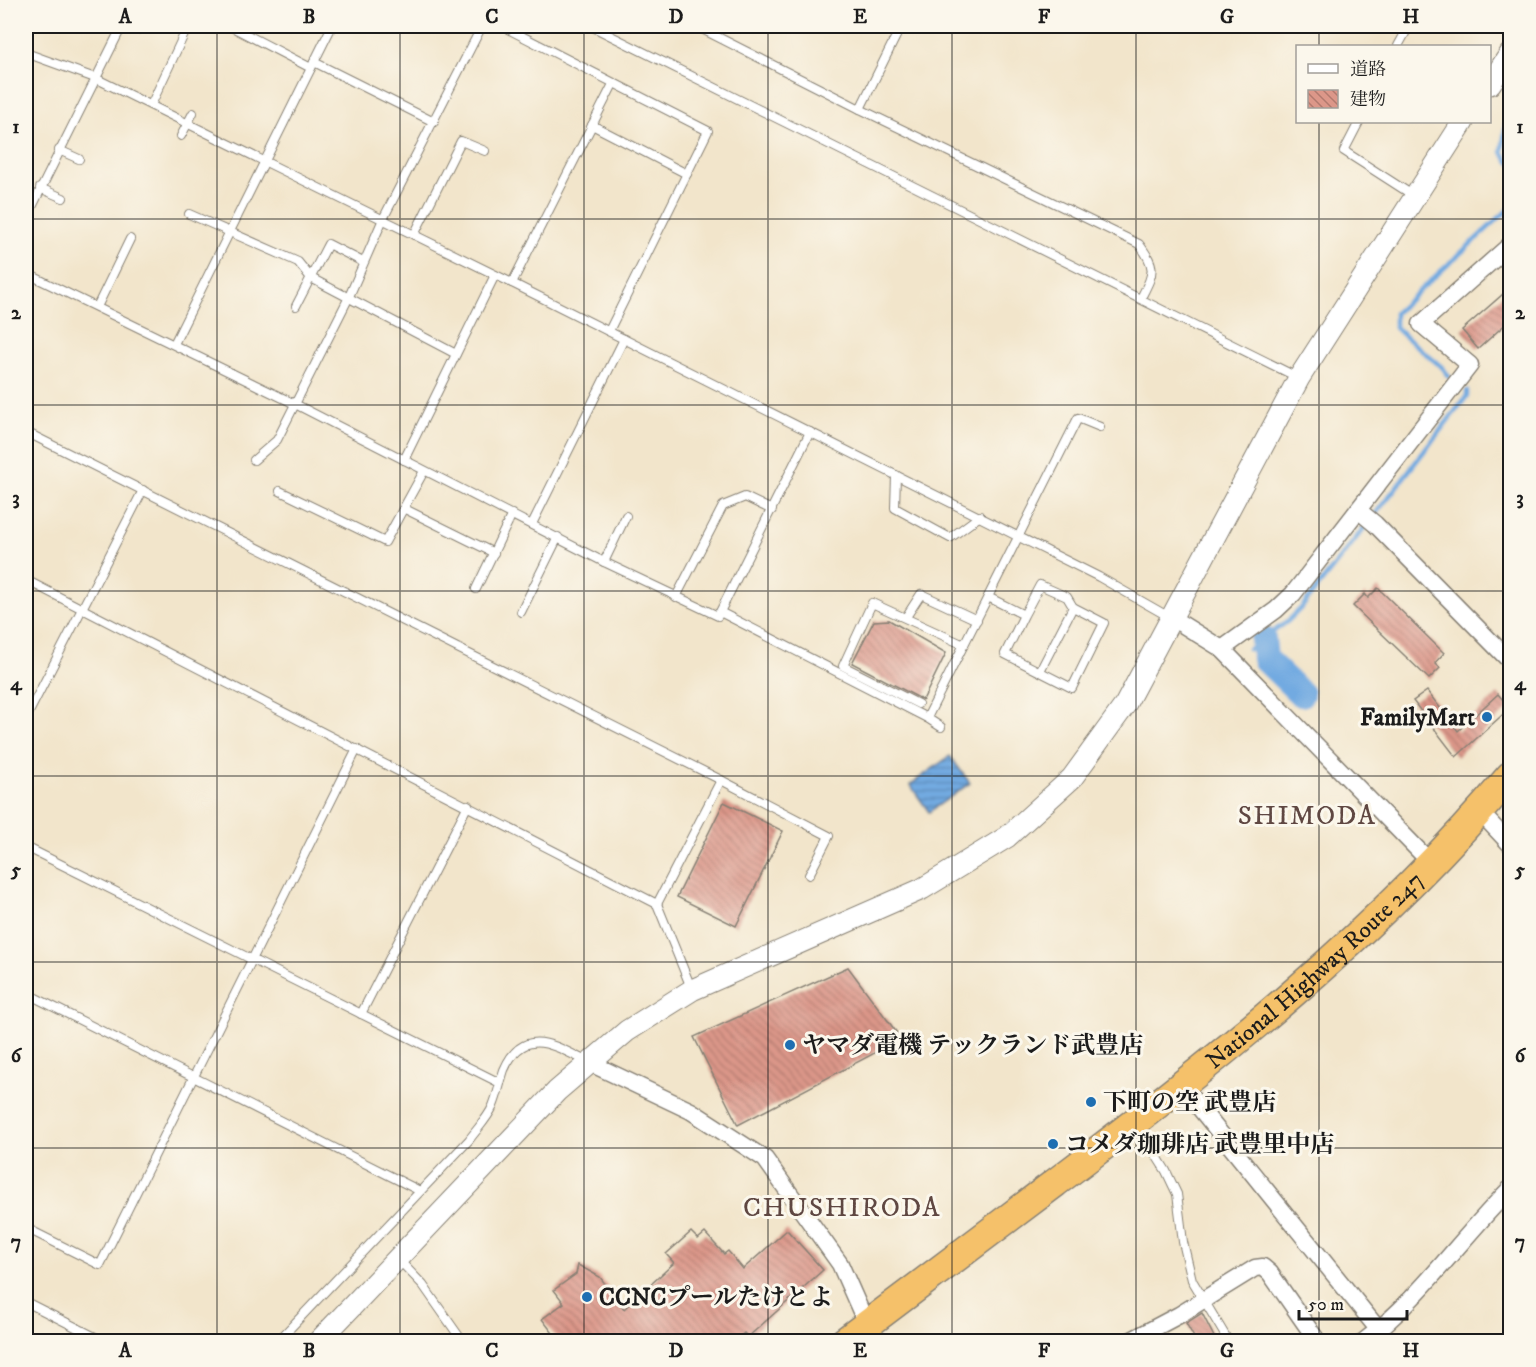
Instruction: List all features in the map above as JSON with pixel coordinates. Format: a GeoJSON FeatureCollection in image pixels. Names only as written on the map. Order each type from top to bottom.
{"type":"FeatureCollection","features":[{"type":"Feature","properties":{"kind":"highway","name":"National Highway Route 247"},"geometry":{"type":"LineString","coordinates":[[844,1341],[1135,1123],[1246,1036],[1340,954],[1431,864],[1510,776]]}},
{"type":"Feature","properties":{"kind":"street"},"geometry":{"type":"LineString","coordinates":[[1491,82],[1510,54]]}},
{"type":"Feature","properties":{"kind":"street"},"geometry":{"type":"LineString","coordinates":[[318,1341],[557,1091],[588,1062],[627,1031],[692,990],[922,889],[1007,837],[1072,778],[1125,705],[1299,378],[1462,123]]}},
{"type":"Feature","properties":{"kind":"street"},"geometry":{"type":"LineString","coordinates":[[1222,649],[1286,602],[1366,516],[1470,365],[1421,324],[1510,245]]}},
{"type":"Feature","properties":{"kind":"street"},"geometry":{"type":"LineString","coordinates":[[1366,516],[1510,660]]}},
{"type":"Feature","properties":{"kind":"street"},"geometry":{"type":"LineString","coordinates":[[1172,618],[1222,649],[1431,864]]}},
{"type":"Feature","properties":{"kind":"street"},"geometry":{"type":"LineString","coordinates":[[1480,812],[1510,844]]}},
{"type":"Feature","properties":{"kind":"street"},"geometry":{"type":"LineString","coordinates":[[588,1062],[691,1110],[765,1159],[840,1263],[867,1325]]}},
{"type":"Feature","properties":{"kind":"street"},"geometry":{"type":"LineString","coordinates":[[1182,1086],[1378,1329]]}},
{"type":"Feature","properties":{"kind":"street"},"geometry":{"type":"LineString","coordinates":[[1363,1341],[1445,1263],[1510,1189]]}},
{"type":"Feature","properties":{"kind":"street"},"geometry":{"type":"LineString","coordinates":[[1128,1341],[1255,1268],[1263,1268],[1270,1273],[1318,1341]]}},
{"type":"Feature","properties":{"kind":"lane"},"geometry":{"type":"LineString","coordinates":[[26,219],[122,26],[137,30],[140,26]]}},
{"type":"Feature","properties":{"kind":"lane"},"geometry":{"type":"LineString","coordinates":[[151,105],[188,26]]}},
{"type":"Feature","properties":{"kind":"lane"},"geometry":{"type":"LineString","coordinates":[[230,26],[434,122]]}},
{"type":"Feature","properties":{"kind":"lane"},"geometry":{"type":"LineString","coordinates":[[174,344],[332,26]]}},
{"type":"Feature","properties":{"kind":"lane"},"geometry":{"type":"LineString","coordinates":[[254,460],[277,440],[348,299],[383,219],[482,26]]}},
{"type":"Feature","properties":{"kind":"lane"},"geometry":{"type":"LineString","coordinates":[[502,26],[708,131],[609,331]]}},
{"type":"Feature","properties":{"kind":"lane"},"geometry":{"type":"LineString","coordinates":[[591,26],[1299,378]]}},
{"type":"Feature","properties":{"kind":"lane"},"geometry":{"type":"LineString","coordinates":[[696,26],[860,109],[1139,244],[1151,260],[1151,278],[1141,298]]}},
{"type":"Feature","properties":{"kind":"lane"},"geometry":{"type":"LineString","coordinates":[[860,109],[901,26]]}},
{"type":"Feature","properties":{"kind":"lane"},"geometry":{"type":"LineString","coordinates":[[1399,45],[1409,26]]}},
{"type":"Feature","properties":{"kind":"lane"},"geometry":{"type":"LineString","coordinates":[[26,53],[95,78],[266,161],[1099,576],[1172,618]]}},
{"type":"Feature","properties":{"kind":"lane"},"geometry":{"type":"LineString","coordinates":[[512,283],[613,84]]}},
{"type":"Feature","properties":{"kind":"lane"},"geometry":{"type":"LineString","coordinates":[[181,136],[193,113]]}},
{"type":"Feature","properties":{"kind":"lane"},"geometry":{"type":"LineString","coordinates":[[1358,123],[1344,151],[1415,196]]}},
{"type":"Feature","properties":{"kind":"lane"},"geometry":{"type":"LineString","coordinates":[[592,125],[687,174]]}},
{"type":"Feature","properties":{"kind":"lane"},"geometry":{"type":"LineString","coordinates":[[414,235],[461,141],[485,151]]}},
{"type":"Feature","properties":{"kind":"lane"},"geometry":{"type":"LineString","coordinates":[[59,150],[79,159]]}},
{"type":"Feature","properties":{"kind":"lane"},"geometry":{"type":"LineString","coordinates":[[40,188],[63,198]]}},
{"type":"Feature","properties":{"kind":"lane"},"geometry":{"type":"LineString","coordinates":[[189,214],[231,230],[298,262],[311,278],[456,354]]}},
{"type":"Feature","properties":{"kind":"lane"},"geometry":{"type":"LineString","coordinates":[[97,307],[130,239]]}},
{"type":"Feature","properties":{"kind":"lane"},"geometry":{"type":"LineString","coordinates":[[296,306],[328,244],[363,262]]}},
{"type":"Feature","properties":{"kind":"lane"},"geometry":{"type":"LineString","coordinates":[[26,273],[295,404],[604,562],[718,616],[810,432]]}},
{"type":"Feature","properties":{"kind":"lane"},"geometry":{"type":"LineString","coordinates":[[404,460],[495,275]]}},
{"type":"Feature","properties":{"kind":"lane"},"geometry":{"type":"LineString","coordinates":[[532,524],[624,339]]}},
{"type":"Feature","properties":{"kind":"lane"},"geometry":{"type":"LineString","coordinates":[[927,718],[1078,418],[1100,427]]}},
{"type":"Feature","properties":{"kind":"lane"},"geometry":{"type":"LineString","coordinates":[[26,432],[722,780],[829,836],[809,875]]}},
{"type":"Feature","properties":{"kind":"lane"},"geometry":{"type":"LineString","coordinates":[[280,491],[385,542],[424,471]]}},
{"type":"Feature","properties":{"kind":"lane"},"geometry":{"type":"LineString","coordinates":[[896,475],[895,508],[950,538],[980,516]]}},
{"type":"Feature","properties":{"kind":"lane"},"geometry":{"type":"LineString","coordinates":[[26,718],[143,490]]}},
{"type":"Feature","properties":{"kind":"lane"},"geometry":{"type":"LineString","coordinates":[[676,597],[723,506],[745,497],[772,510]]}},
{"type":"Feature","properties":{"kind":"lane"},"geometry":{"type":"LineString","coordinates":[[405,509],[494,553]]}},
{"type":"Feature","properties":{"kind":"lane"},"geometry":{"type":"LineString","coordinates":[[476,589],[512,514]]}},
{"type":"Feature","properties":{"kind":"lane"},"geometry":{"type":"LineString","coordinates":[[604,562],[626,516]]}},
{"type":"Feature","properties":{"kind":"lane"},"geometry":{"type":"LineString","coordinates":[[521,612],[558,537]]}},
{"type":"Feature","properties":{"kind":"lane"},"geometry":{"type":"LineString","coordinates":[[26,580],[657,904],[692,990]]}},
{"type":"Feature","properties":{"kind":"lane"},"geometry":{"type":"LineString","coordinates":[[1040,585],[1067,597],[1073,607],[1104,623],[1072,688],[1005,654],[1024,615],[1040,585]]}},
{"type":"Feature","properties":{"kind":"lane"},"geometry":{"type":"LineString","coordinates":[[906,617],[921,594],[977,620]]}},
{"type":"Feature","properties":{"kind":"lane"},"geometry":{"type":"LineString","coordinates":[[988,597],[1024,615]]}},
{"type":"Feature","properties":{"kind":"lane"},"geometry":{"type":"LineString","coordinates":[[918,704],[843,666],[872,603],[964,645]]}},
{"type":"Feature","properties":{"kind":"lane"},"geometry":{"type":"LineString","coordinates":[[1040,671],[1073,607]]}},
{"type":"Feature","properties":{"kind":"lane"},"geometry":{"type":"LineString","coordinates":[[720,612],[942,727]]}},
{"type":"Feature","properties":{"kind":"lane"},"geometry":{"type":"LineString","coordinates":[[26,1228],[100,1265],[357,749]]}},
{"type":"Feature","properties":{"kind":"lane"},"geometry":{"type":"LineString","coordinates":[[657,904],[722,780]]}},
{"type":"Feature","properties":{"kind":"lane"},"geometry":{"type":"LineString","coordinates":[[361,1014],[468,805]]}},
{"type":"Feature","properties":{"kind":"lane"},"geometry":{"type":"LineString","coordinates":[[26,847],[500,1083]]}},
{"type":"Feature","properties":{"kind":"lane"},"geometry":{"type":"LineString","coordinates":[[26,993],[420,1191]]}},
{"type":"Feature","properties":{"kind":"lane"},"geometry":{"type":"LineString","coordinates":[[277,1341],[469,1140],[493,1107],[500,1083],[513,1054],[524,1044],[540,1041],[588,1062]]}},
{"type":"Feature","properties":{"kind":"lane"},"geometry":{"type":"LineString","coordinates":[[1135,1123],[1166,1171],[1177,1194],[1183,1242],[1192,1280],[1229,1341]]}},
{"type":"Feature","properties":{"kind":"lane"},"geometry":{"type":"LineString","coordinates":[[396,1258],[423,1285],[463,1341]]}},
{"type":"Feature","properties":{"kind":"lane"},"geometry":{"type":"LineString","coordinates":[[26,1302],[105,1341]]}},
{"type":"Feature","properties":{"kind":"path"},"geometry":{"type":"LineString","coordinates":[[26,36],[36,26]]}},
{"type":"Feature","properties":{"kind":"water"},"geometry":{"type":"Polygon","coordinates":[[[950,756],[970,783],[929,812],[910,785],[950,756]]]}},
{"type":"Feature","properties":{"kind":"building"},"geometry":{"type":"Polygon","coordinates":[[[1510,288],[1510,320],[1478,349],[1462,330],[1510,288]]]}},
{"type":"Feature","properties":{"kind":"building"},"geometry":{"type":"Polygon","coordinates":[[[1378,588],[1444,653],[1435,663],[1440,668],[1429,679],[1353,606],[1365,594],[1368,598],[1378,588]]]}},
{"type":"Feature","properties":{"kind":"building"},"geometry":{"type":"Polygon","coordinates":[[[889,620],[946,653],[923,700],[852,663],[874,621],[889,620]]]}},
{"type":"Feature","properties":{"kind":"building"},"geometry":{"type":"Polygon","coordinates":[[[1427,691],[1458,731],[1498,694],[1510,708],[1456,757],[1413,701],[1427,691]]]}},
{"type":"Feature","properties":{"kind":"building"},"geometry":{"type":"Polygon","coordinates":[[[724,802],[783,831],[736,926],[677,897],[724,802]]]}},
{"type":"Feature","properties":{"kind":"building","name":"ヤマダ電機 テックランド武豊店"},"geometry":{"type":"Polygon","coordinates":[[[848,967],[897,1033],[873,1054],[738,1125],[694,1037],[848,967]]]}},
{"type":"Feature","properties":{"kind":"building"},"geometry":{"type":"Polygon","coordinates":[[[787,1230],[823,1270],[748,1337],[744,1333],[735,1341],[559,1341],[542,1319],[564,1303],[554,1290],[576,1274],[578,1265],[600,1277],[624,1309],[674,1263],[666,1254],[691,1232],[698,1239],[705,1233],[724,1254],[728,1251],[743,1269],[787,1230]]]}},
{"type":"Feature","properties":{"kind":"building"},"geometry":{"type":"Polygon","coordinates":[[[1202,1313],[1214,1337],[1206,1341],[1196,1341],[1186,1323],[1202,1313]]]}},
{"type":"Feature","properties":{"kind":"waterway"},"geometry":{"type":"LineString","coordinates":[[1510,116],[1506,123],[1502,152],[1510,163]]}},
{"type":"Feature","properties":{"kind":"waterway"},"geometry":{"type":"LineString","coordinates":[[1449,377],[1443,368],[1395,328],[1395,313],[1510,208]]}},
{"type":"Feature","properties":{"kind":"waterway"},"geometry":{"type":"LineString","coordinates":[[1373,517],[1467,396],[1467,391]]}},
{"type":"Feature","properties":{"kind":"waterway"},"geometry":{"type":"LineString","coordinates":[[1249,649],[1288,621],[1302,607],[1368,523]]}},
{"type":"Feature","properties":{"kind":"waterway"},"geometry":{"type":"LineString","coordinates":[[1263,639],[1265,659],[1301,694]]}},
{"type":"Feature","properties":{"kind":"place","name":"FamilyMart"},"geometry":{"type":"Point","coordinates":[1487,717]}},
{"type":"Feature","properties":{"kind":"place","name":"ヤマダ電機 テックランド武豊店"},"geometry":{"type":"Point","coordinates":[790,1045]}},
{"type":"Feature","properties":{"kind":"place","name":"下町の空 武豊店"},"geometry":{"type":"Point","coordinates":[1091,1102]}},
{"type":"Feature","properties":{"kind":"place","name":"コメダ珈琲店 武豊里中店"},"geometry":{"type":"Point","coordinates":[1053,1144]}},
{"type":"Feature","properties":{"kind":"place","name":"CCNCプールたけとよ"},"geometry":{"type":"Point","coordinates":[587,1297]}},
{"type":"Feature","properties":{"kind":"district","name":"SHIMODA"},"geometry":{"type":"Point","coordinates":[1307,815]}},
{"type":"Feature","properties":{"kind":"district","name":"CHUSHIRODA"},"geometry":{"type":"Point","coordinates":[842,1207]}}]}
